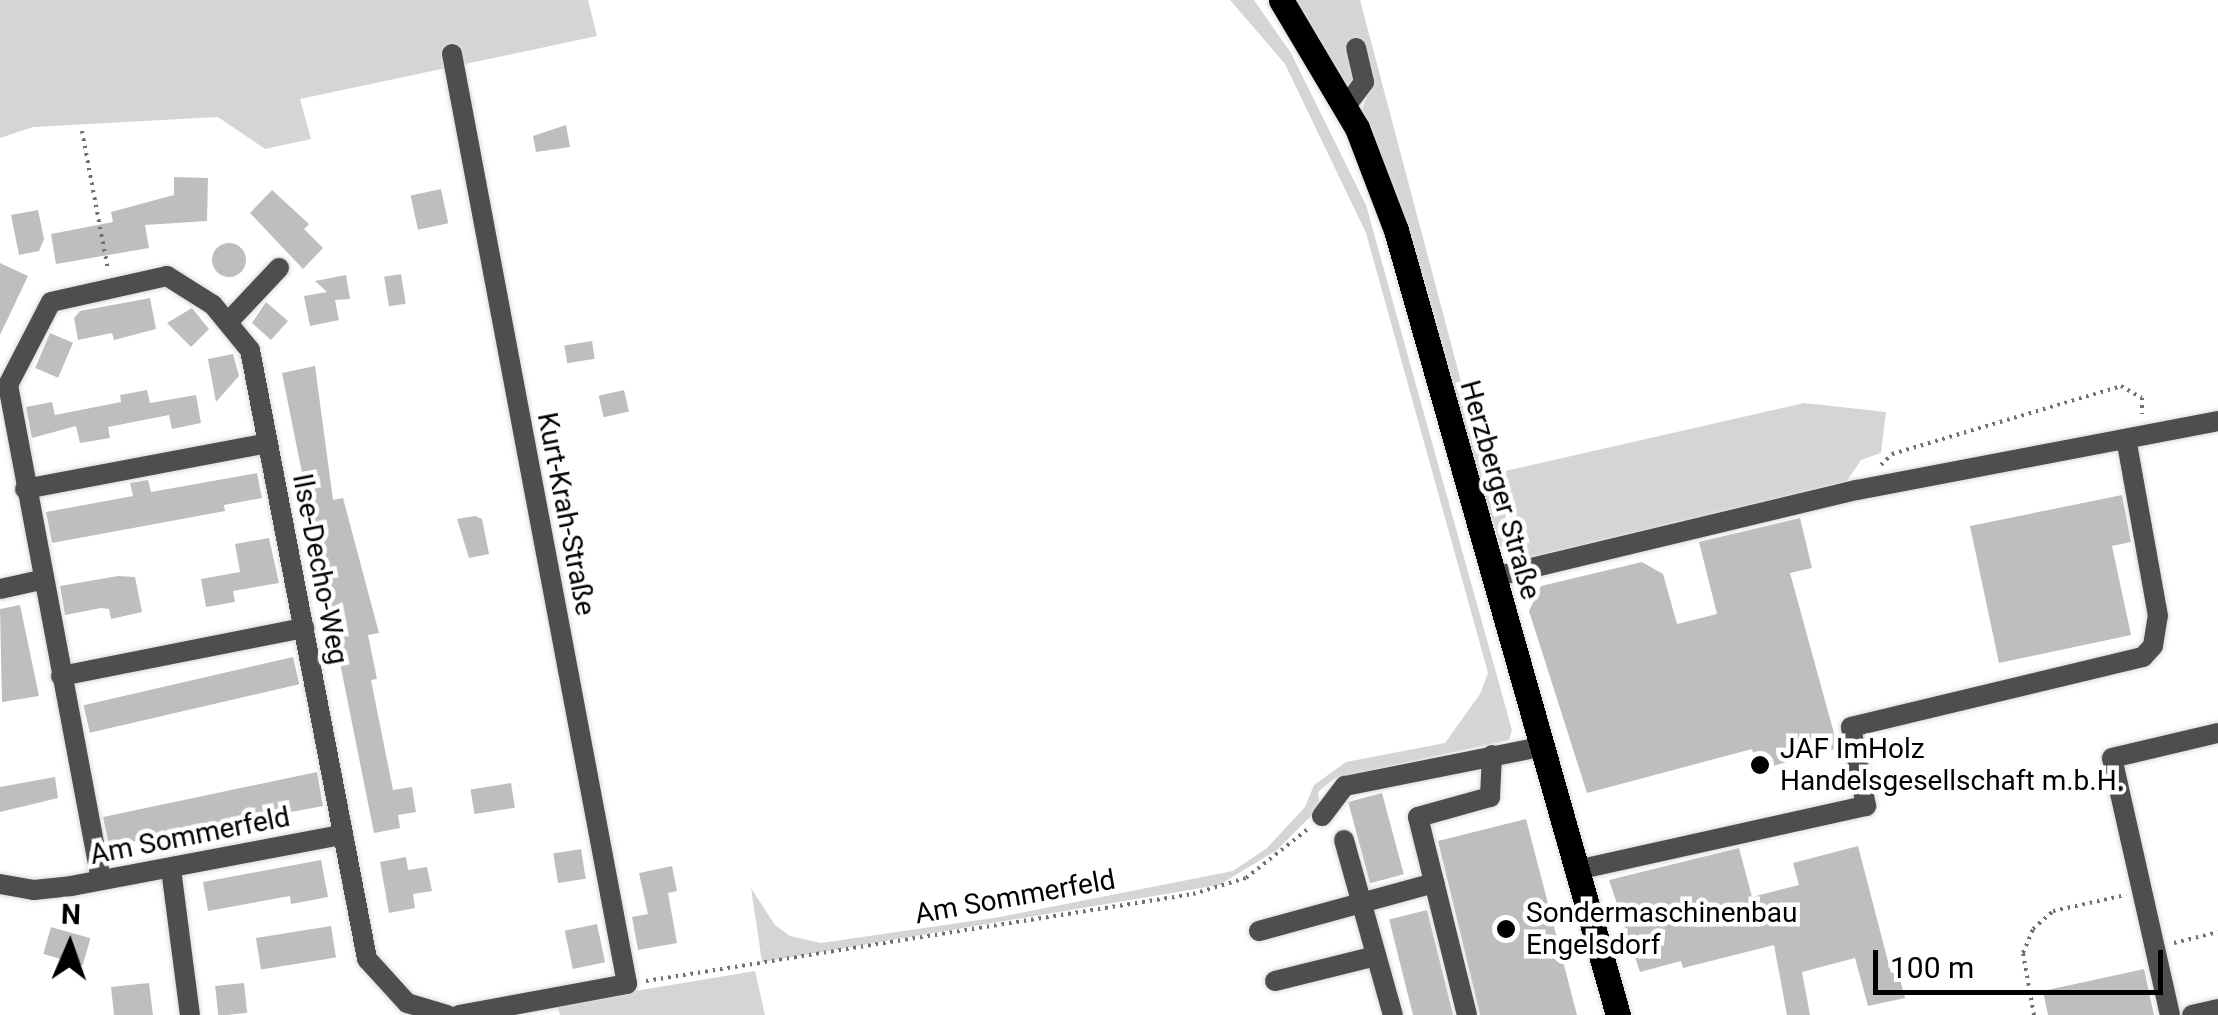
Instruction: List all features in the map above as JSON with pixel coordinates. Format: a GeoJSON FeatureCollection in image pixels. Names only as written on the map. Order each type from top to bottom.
{"type":"FeatureCollection","features":[{"type":"Feature","properties":{"kind":"main road","name":"Herzberger Straße"},"geometry":{"type":"LineString","coordinates":[[1281,0],[1346,106],[1396,230],[1618,1015]]}},
{"type":"Feature","properties":{"kind":"street"},"geometry":{"type":"LineString","coordinates":[[1346,106],[1364,82],[1356,48]]}},
{"type":"Feature","properties":{"kind":"street","name":"Kurt-Krah-Straße"},"geometry":{"type":"LineString","coordinates":[[452,54],[627,984]]}},
{"type":"Feature","properties":{"kind":"street"},"geometry":{"type":"LineString","coordinates":[[229,320],[279,268]]}},
{"type":"Feature","properties":{"kind":"street","name":"Ilse-Decho-Weg"},"geometry":{"type":"LineString","coordinates":[[101,880],[25,489],[8,449],[8,358],[50,302],[156,276],[179,279],[229,320],[250,350],[342,835]]}},
{"type":"Feature","properties":{"kind":"street"},"geometry":{"type":"LineString","coordinates":[[1494,577],[1872,487],[2218,421]]}},
{"type":"Feature","properties":{"kind":"street"},"geometry":{"type":"LineString","coordinates":[[1580,870],[1866,806],[1852,728],[2143,657],[2153,646],[2158,616],[2126,439]]}},
{"type":"Feature","properties":{"kind":"street"},"geometry":{"type":"LineString","coordinates":[[25,489],[268,443]]}},
{"type":"Feature","properties":{"kind":"street"},"geometry":{"type":"LineString","coordinates":[[0,588],[42,580]]}},
{"type":"Feature","properties":{"kind":"street"},"geometry":{"type":"LineString","coordinates":[[60,676],[304,628]]}},
{"type":"Feature","properties":{"kind":"street"},"geometry":{"type":"LineString","coordinates":[[2170,1015],[2112,758],[2218,733]]}},
{"type":"Feature","properties":{"kind":"street"},"geometry":{"type":"LineString","coordinates":[[1322,816],[1345,786],[1540,747]]}},
{"type":"Feature","properties":{"kind":"street"},"geometry":{"type":"LineString","coordinates":[[1468,1015],[1418,817],[1490,797],[1492,756]]}},
{"type":"Feature","properties":{"kind":"street"},"geometry":{"type":"LineString","coordinates":[[342,835],[368,959],[408,1003],[447,1015]]}},
{"type":"Feature","properties":{"kind":"street","name":"Am Sommerfeld"},"geometry":{"type":"LineString","coordinates":[[0,884],[34,890],[171,869],[342,835]]}},
{"type":"Feature","properties":{"kind":"street"},"geometry":{"type":"LineString","coordinates":[[1344,840],[1393,1015]]}},
{"type":"Feature","properties":{"kind":"street"},"geometry":{"type":"LineString","coordinates":[[171,869],[190,1015]]}},
{"type":"Feature","properties":{"kind":"street"},"geometry":{"type":"LineString","coordinates":[[1259,931],[1435,883]]}},
{"type":"Feature","properties":{"kind":"street"},"geometry":{"type":"LineString","coordinates":[[1274,981],[1376,956]]}},
{"type":"Feature","properties":{"kind":"street"},"geometry":{"type":"LineString","coordinates":[[459,1015],[627,984]]}},
{"type":"Feature","properties":{"kind":"street"},"geometry":{"type":"LineString","coordinates":[[2192,1015],[2218,1009]]}},
{"type":"Feature","properties":{"kind":"path"},"geometry":{"type":"LineString","coordinates":[[82,131],[110,285]]}},
{"type":"Feature","properties":{"kind":"path"},"geometry":{"type":"LineString","coordinates":[[1872,487],[1876,470],[1892,454],[2121,386],[2142,398],[2144,408],[2126,439]]}},
{"type":"Feature","properties":{"kind":"path","name":"Am Sommerfeld"},"geometry":{"type":"LineString","coordinates":[[627,984],[905,945],[1206,892],[1264,866],[1322,816]]}},
{"type":"Feature","properties":{"kind":"path"},"geometry":{"type":"LineString","coordinates":[[2034,1015],[2023,953],[2033,929],[2054,911],[2142,892]]}},
{"type":"Feature","properties":{"kind":"path"},"geometry":{"type":"LineString","coordinates":[[2154,948],[2218,932]]}},
{"type":"Feature","properties":{"kind":"shaded area"},"geometry":{"type":"Polygon","coordinates":[[[0,0],[588,0],[597,36],[300,99],[311,139],[265,149],[218,117],[33,127],[0,138],[0,0]]]}},
{"type":"Feature","properties":{"kind":"shaded area"},"geometry":{"type":"Polygon","coordinates":[[[1230,0],[1254,0],[1291,53],[1366,205],[1512,730],[1509,740],[1335,778],[1318,792],[1320,807],[1277,850],[1219,885],[762,962],[751,888],[775,925],[790,936],[821,943],[1000,917],[1233,871],[1267,848],[1305,807],[1314,785],[1346,762],[1445,743],[1480,694],[1488,673],[1366,233],[1285,64],[1230,0]]]}},
{"type":"Feature","properties":{"kind":"shaded area"},"geometry":{"type":"Polygon","coordinates":[[[1293,0],[1360,0],[1476,438],[1496,473],[1804,403],[1886,412],[1881,453],[1861,460],[1847,481],[1530,557],[1501,547],[1361,113],[1371,86],[1360,77],[1351,90],[1344,85],[1293,0]]]}},
{"type":"Feature","properties":{"kind":"shaded area"},"geometry":{"type":"Polygon","coordinates":[[[755,971],[765,1015],[560,1015],[557,1004],[755,971]]]}},
{"type":"Feature","properties":{"kind":"building"},"geometry":{"type":"Polygon","coordinates":[[[566,125],[570,147],[536,152],[533,136],[566,125]]]}},
{"type":"Feature","properties":{"kind":"building"},"geometry":{"type":"Polygon","coordinates":[[[174,177],[208,178],[207,221],[145,225],[149,248],[56,264],[51,234],[113,222],[111,212],[174,195],[174,177]]]}},
{"type":"Feature","properties":{"kind":"building"},"geometry":{"type":"Polygon","coordinates":[[[441,189],[448,223],[418,230],[411,195],[441,189]]]}},
{"type":"Feature","properties":{"kind":"building"},"geometry":{"type":"Polygon","coordinates":[[[272,190],[309,224],[304,229],[323,248],[303,269],[250,213],[272,190]]]}},
{"type":"Feature","properties":{"kind":"building"},"geometry":{"type":"Polygon","coordinates":[[[38,210],[44,239],[39,251],[19,255],[11,215],[38,210]]]}},
{"type":"Feature","properties":{"kind":"building"},"geometry":{"type":"Polygon","coordinates":[[[229,243],[241,248],[246,260],[241,272],[229,277],[217,272],[212,260],[217,248],[229,243]]]}},
{"type":"Feature","properties":{"kind":"building"},"geometry":{"type":"Polygon","coordinates":[[[0,263],[28,276],[0,335],[0,263]]]}},
{"type":"Feature","properties":{"kind":"building"},"geometry":{"type":"Polygon","coordinates":[[[401,274],[406,304],[389,306],[384,277],[401,274]]]}},
{"type":"Feature","properties":{"kind":"building"},"geometry":{"type":"Polygon","coordinates":[[[346,275],[350,299],[335,300],[339,320],[310,326],[304,296],[327,292],[315,281],[346,275]]]}},
{"type":"Feature","properties":{"kind":"building"},"geometry":{"type":"Polygon","coordinates":[[[150,298],[156,329],[114,340],[112,333],[78,340],[74,318],[80,311],[150,298]]]}},
{"type":"Feature","properties":{"kind":"building"},"geometry":{"type":"Polygon","coordinates":[[[266,302],[288,321],[271,340],[252,323],[266,302]]]}},
{"type":"Feature","properties":{"kind":"building"},"geometry":{"type":"Polygon","coordinates":[[[192,308],[209,329],[191,347],[167,323],[192,308]]]}},
{"type":"Feature","properties":{"kind":"building"},"geometry":{"type":"Polygon","coordinates":[[[50,333],[73,343],[58,378],[35,368],[50,333]]]}},
{"type":"Feature","properties":{"kind":"building"},"geometry":{"type":"Polygon","coordinates":[[[592,341],[595,359],[567,363],[564,345],[592,341]]]}},
{"type":"Feature","properties":{"kind":"building"},"geometry":{"type":"Polygon","coordinates":[[[233,354],[239,376],[216,402],[208,359],[233,354]]]}},
{"type":"Feature","properties":{"kind":"building"},"geometry":{"type":"Polygon","coordinates":[[[315,366],[333,500],[343,498],[379,633],[368,635],[377,679],[371,680],[393,790],[412,787],[416,812],[398,815],[400,828],[374,833],[282,373],[315,366]]]}},
{"type":"Feature","properties":{"kind":"building"},"geometry":{"type":"Polygon","coordinates":[[[147,390],[150,403],[196,395],[201,423],[172,429],[169,415],[108,427],[110,438],[80,443],[76,426],[32,438],[26,407],[52,402],[55,415],[121,402],[120,395],[147,390]]]}},
{"type":"Feature","properties":{"kind":"building"},"geometry":{"type":"Polygon","coordinates":[[[624,390],[629,411],[604,417],[599,396],[624,390]]]}},
{"type":"Feature","properties":{"kind":"building"},"geometry":{"type":"Polygon","coordinates":[[[257,473],[262,498],[224,505],[225,511],[52,543],[46,512],[133,496],[130,483],[148,480],[151,492],[257,473]]]}},
{"type":"Feature","properties":{"kind":"building"},"geometry":{"type":"Polygon","coordinates":[[[2122,495],[2131,542],[2112,546],[2131,635],[1999,663],[1970,526],[2122,495]]]}},
{"type":"Feature","properties":{"kind":"building"},"geometry":{"type":"Polygon","coordinates":[[[1800,518],[1812,568],[1790,573],[1838,748],[1758,770],[1752,749],[1587,793],[1529,611],[1541,586],[1642,562],[1663,574],[1677,624],[1717,614],[1699,542],[1800,518]]]}},
{"type":"Feature","properties":{"kind":"building"},"geometry":{"type":"Polygon","coordinates":[[[457,519],[482,519],[489,554],[469,558],[457,519]]]}},
{"type":"Feature","properties":{"kind":"building"},"geometry":{"type":"Polygon","coordinates":[[[269,538],[279,583],[233,591],[235,602],[206,607],[201,579],[240,572],[235,544],[269,538]]]}},
{"type":"Feature","properties":{"kind":"building"},"geometry":{"type":"Polygon","coordinates":[[[118,576],[135,577],[142,612],[111,619],[109,609],[101,608],[65,615],[60,586],[118,576]]]}},
{"type":"Feature","properties":{"kind":"building"},"geometry":{"type":"Polygon","coordinates":[[[20,605],[39,696],[2,702],[0,609],[20,605]]]}},
{"type":"Feature","properties":{"kind":"building"},"geometry":{"type":"Polygon","coordinates":[[[293,657],[299,684],[90,733],[84,705],[293,657]]]}},
{"type":"Feature","properties":{"kind":"building"},"geometry":{"type":"Polygon","coordinates":[[[317,772],[323,806],[109,846],[103,817],[317,772]]]}},
{"type":"Feature","properties":{"kind":"building"},"geometry":{"type":"Polygon","coordinates":[[[55,777],[58,798],[0,812],[0,787],[55,777]]]}},
{"type":"Feature","properties":{"kind":"building"},"geometry":{"type":"Polygon","coordinates":[[[511,783],[515,808],[474,814],[471,789],[511,783]]]}},
{"type":"Feature","properties":{"kind":"building"},"geometry":{"type":"Polygon","coordinates":[[[1382,793],[1404,874],[1370,883],[1348,802],[1382,793]]]}},
{"type":"Feature","properties":{"kind":"building","name":"Sondermaschinenbau Engelsdorf"},"geometry":{"type":"Polygon","coordinates":[[[1526,819],[1577,1015],[1480,1015],[1438,841],[1526,819]]]}},
{"type":"Feature","properties":{"kind":"building"},"geometry":{"type":"Polygon","coordinates":[[[1858,846],[1891,973],[1898,972],[1905,998],[1868,1006],[1855,958],[1802,972],[1810,1015],[1787,1015],[1774,945],[1683,968],[1681,961],[1640,972],[1609,880],[1739,848],[1752,897],[1799,885],[1793,863],[1858,846]]]}},
{"type":"Feature","properties":{"kind":"building"},"geometry":{"type":"Polygon","coordinates":[[[581,849],[586,879],[558,883],[553,853],[581,849]]]}},
{"type":"Feature","properties":{"kind":"building"},"geometry":{"type":"Polygon","coordinates":[[[406,857],[408,870],[427,867],[432,891],[413,894],[415,908],[389,913],[380,862],[406,857]]]}},
{"type":"Feature","properties":{"kind":"building"},"geometry":{"type":"Polygon","coordinates":[[[321,860],[328,897],[291,904],[290,896],[208,911],[203,882],[321,860]]]}},
{"type":"Feature","properties":{"kind":"building"},"geometry":{"type":"Polygon","coordinates":[[[672,866],[677,891],[668,893],[677,943],[638,950],[632,917],[648,914],[639,873],[672,866]]]}},
{"type":"Feature","properties":{"kind":"building"},"geometry":{"type":"Polygon","coordinates":[[[1427,910],[1453,1015],[1413,1015],[1389,919],[1427,910]]]}},
{"type":"Feature","properties":{"kind":"building"},"geometry":{"type":"Polygon","coordinates":[[[597,924],[605,962],[573,969],[565,931],[597,924]]]}},
{"type":"Feature","properties":{"kind":"building"},"geometry":{"type":"Polygon","coordinates":[[[331,926],[336,958],[261,969],[256,938],[331,926]]]}},
{"type":"Feature","properties":{"kind":"building"},"geometry":{"type":"Polygon","coordinates":[[[51,927],[90,938],[83,965],[43,954],[51,927]]]}},
{"type":"Feature","properties":{"kind":"building"},"geometry":{"type":"Polygon","coordinates":[[[2144,969],[2154,1015],[2048,1015],[2043,991],[2144,969]]]}},
{"type":"Feature","properties":{"kind":"building"},"geometry":{"type":"Polygon","coordinates":[[[149,983],[153,1015],[114,1015],[111,987],[149,983]]]}},
{"type":"Feature","properties":{"kind":"building"},"geometry":{"type":"Polygon","coordinates":[[[244,983],[247,1013],[218,1015],[215,986],[244,983]]]}},
{"type":"Feature","properties":{"kind":"place","name":"JAF ImHolz Handelsgesellschaft m.b.H."},"geometry":{"type":"Point","coordinates":[1760,765]}},
{"type":"Feature","properties":{"kind":"place","name":"Sondermaschinenbau Engelsdorf"},"geometry":{"type":"Point","coordinates":[1506,929]}}]}
